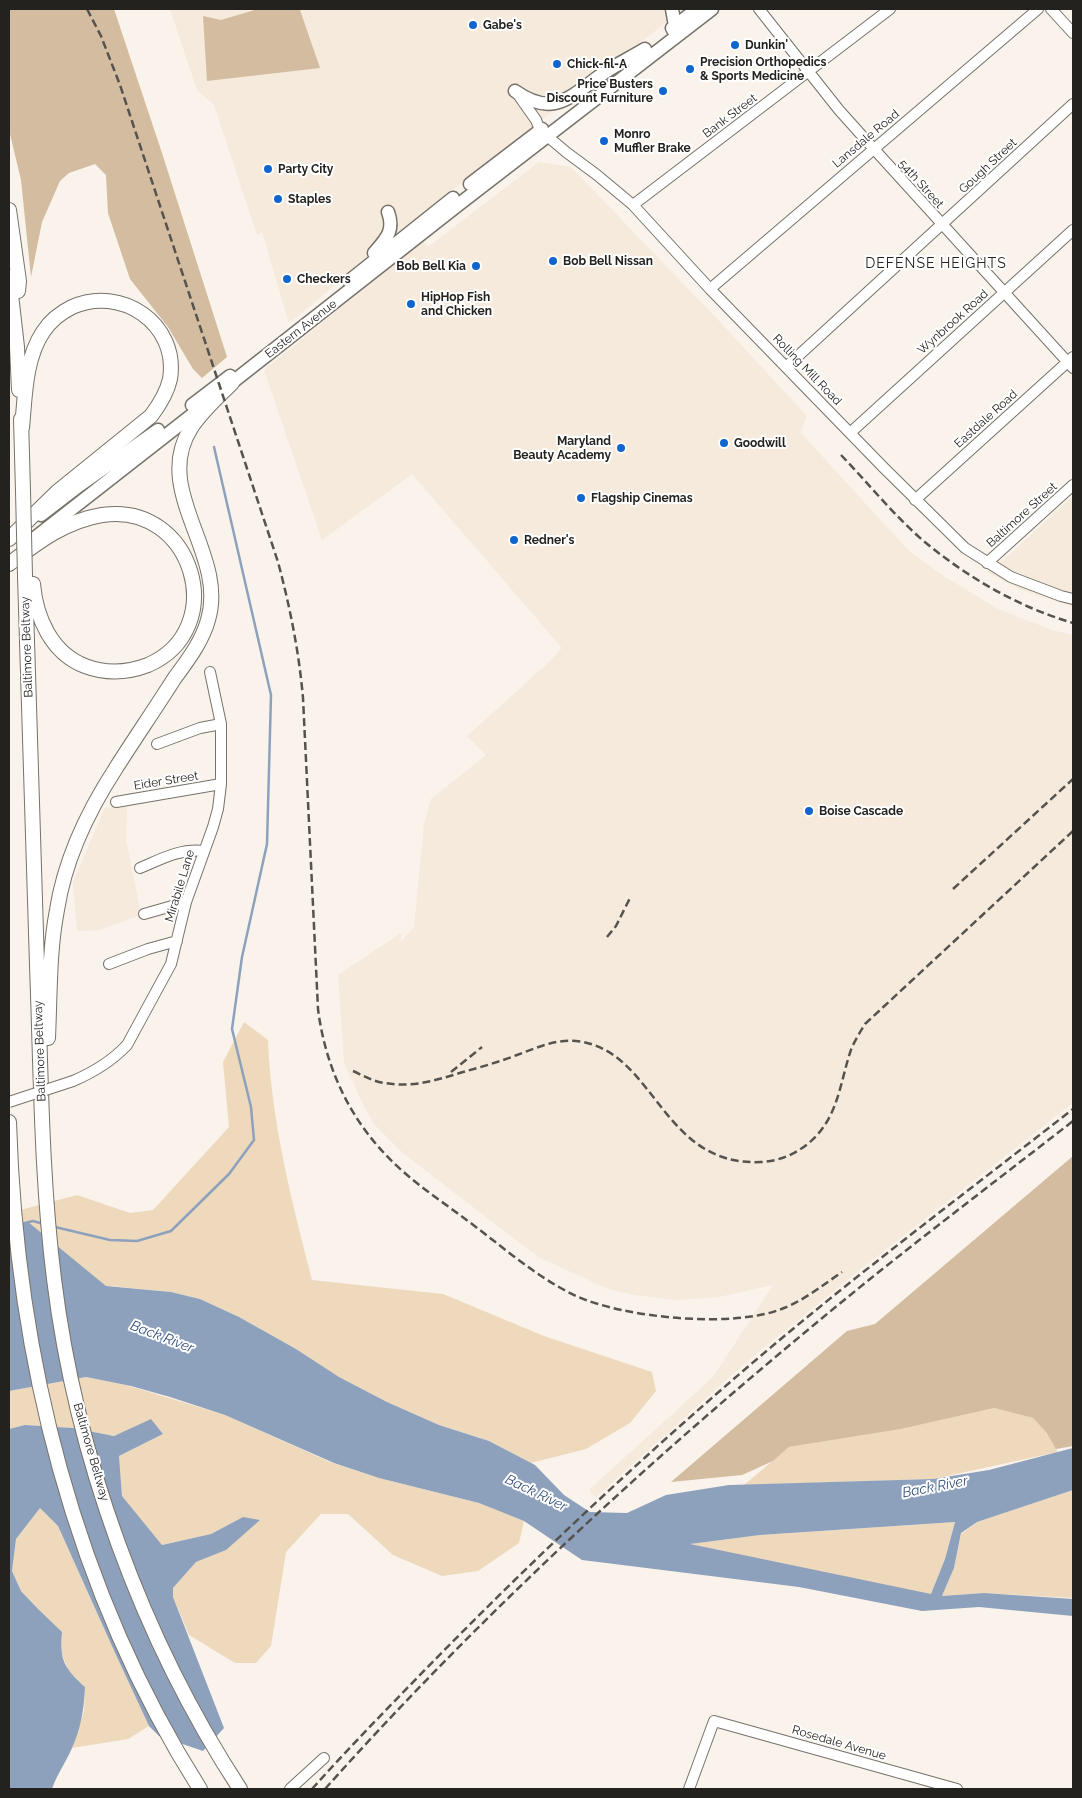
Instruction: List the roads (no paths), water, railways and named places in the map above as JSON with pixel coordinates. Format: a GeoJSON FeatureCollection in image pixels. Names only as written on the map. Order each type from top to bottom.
{"type":"FeatureCollection","features":[{"type":"Feature","properties":{"kind":"highway"},"geometry":{"type":"LineString","coordinates":[[9,210],[19,281],[17,347]]}},
{"type":"Feature","properties":{"kind":"highway","name":"Baltimore Beltway"},"geometry":{"type":"LineString","coordinates":[[9,277],[17,347],[29,573],[42,1126],[46,1198],[55,1283],[78,1410],[100,1490],[134,1584],[156,1635],[204,1733],[240,1789]]}},
{"type":"Feature","properties":{"kind":"highway"},"geometry":{"type":"LineString","coordinates":[[9,539],[57,492],[151,416],[160,404],[168,384],[170,365],[166,344],[155,325],[137,310],[115,301],[93,301],[78,304],[57,316],[42,332],[32,357],[28,373],[22,428]]}},
{"type":"Feature","properties":{"kind":"highway"},"geometry":{"type":"LineString","coordinates":[[42,1126],[53,941],[61,888],[74,848],[92,808],[116,768],[192,654],[208,621],[211,583],[207,564],[182,491],[179,469],[182,449],[190,428],[232,383]]}},
{"type":"Feature","properties":{"kind":"highway"},"geometry":{"type":"LineString","coordinates":[[9,564],[55,531],[72,524],[112,514],[139,518],[152,523],[164,532],[176,543],[183,553],[193,578],[194,603],[185,631],[175,645],[164,655],[153,662],[128,671],[111,672],[97,670],[69,657],[50,637],[43,626],[38,611],[29,573]]}},
{"type":"Feature","properties":{"kind":"highway"},"geometry":{"type":"LineString","coordinates":[[9,1122],[16,1239],[28,1334]]}},
{"type":"Feature","properties":{"kind":"highway"},"geometry":{"type":"LineString","coordinates":[[9,1242],[17,1288],[46,1418],[84,1547],[124,1647],[145,1691],[174,1747],[200,1789]]}},
{"type":"Feature","properties":{"kind":"main road"},"geometry":{"type":"LineString","coordinates":[[660,48],[676,26],[672,9]]}},
{"type":"Feature","properties":{"kind":"main road","name":"Eastern Avenue"},"geometry":{"type":"LineString","coordinates":[[9,558],[232,383],[698,9]]}},
{"type":"Feature","properties":{"kind":"main road","name":"Eastern Avenue"},"geometry":{"type":"LineString","coordinates":[[9,539],[80,485],[156,432],[358,274],[712,9]]}},
{"type":"Feature","properties":{"kind":"main road"},"geometry":{"type":"LineString","coordinates":[[516,91],[534,103],[548,104],[564,100],[603,73],[645,50]]}},
{"type":"Feature","properties":{"kind":"main road"},"geometry":{"type":"LineString","coordinates":[[358,274],[387,238],[392,221],[388,212]]}},
{"type":"Feature","properties":{"kind":"street","name":"54th Street"},"geometry":{"type":"LineString","coordinates":[[759,9],[874,149],[942,225],[1071,362]]}},
{"type":"Feature","properties":{"kind":"street","name":"Bank Street"},"geometry":{"type":"LineString","coordinates":[[633,205],[890,9]]}},
{"type":"Feature","properties":{"kind":"street","name":"Lansdale Road"},"geometry":{"type":"LineString","coordinates":[[710,288],[1038,9]]}},
{"type":"Feature","properties":{"kind":"street"},"geometry":{"type":"LineString","coordinates":[[1051,9],[1073,33]]}},
{"type":"Feature","properties":{"kind":"street"},"geometry":{"type":"LineString","coordinates":[[516,91],[544,133]]}},
{"type":"Feature","properties":{"kind":"street","name":"Gough Street"},"geometry":{"type":"LineString","coordinates":[[786,367],[1073,104]]}},
{"type":"Feature","properties":{"kind":"street","name":"Rolling Mill Road"},"geometry":{"type":"LineString","coordinates":[[544,133],[633,205],[786,367],[915,500],[965,548],[1011,577],[1073,599]]}},
{"type":"Feature","properties":{"kind":"street","name":"Wynbrook Road"},"geometry":{"type":"LineString","coordinates":[[850,433],[1073,230]]}},
{"type":"Feature","properties":{"kind":"street","name":"Eastdale Road"},"geometry":{"type":"LineString","coordinates":[[915,500],[1071,362]]}},
{"type":"Feature","properties":{"kind":"street","name":"Baltimore Street"},"geometry":{"type":"LineString","coordinates":[[988,563],[1073,485]]}},
{"type":"Feature","properties":{"kind":"street","name":"Mirabile Lane"},"geometry":{"type":"LineString","coordinates":[[9,1102],[73,1081],[107,1063],[127,1045],[172,964],[186,902],[214,822],[221,784],[221,724],[218,701],[210,672]]}},
{"type":"Feature","properties":{"kind":"street"},"geometry":{"type":"LineString","coordinates":[[157,744],[200,728],[221,724]]}},
{"type":"Feature","properties":{"kind":"street","name":"Eider Street"},"geometry":{"type":"LineString","coordinates":[[116,802],[221,784]]}},
{"type":"Feature","properties":{"kind":"street"},"geometry":{"type":"LineString","coordinates":[[140,868],[171,854],[190,849],[204,851]]}},
{"type":"Feature","properties":{"kind":"street"},"geometry":{"type":"LineString","coordinates":[[144,914],[186,902]]}},
{"type":"Feature","properties":{"kind":"street"},"geometry":{"type":"LineString","coordinates":[[109,964],[148,949],[177,942]]}},
{"type":"Feature","properties":{"kind":"street","name":"Rosedale Avenue"},"geometry":{"type":"LineString","coordinates":[[689,1789],[714,1721],[957,1789]]}},
{"type":"Feature","properties":{"kind":"street"},"geometry":{"type":"LineString","coordinates":[[290,1789],[324,1758]]}},
{"type":"Feature","properties":{"kind":"water","name":"Back River"},"geometry":{"type":"Polygon","coordinates":[[[28,1222],[106,1286],[171,1292],[200,1299],[239,1317],[296,1349],[339,1377],[387,1402],[439,1425],[489,1441],[535,1465],[564,1495],[590,1512],[627,1513],[666,1495],[729,1485],[933,1479],[989,1470],[1073,1448],[1073,1490],[977,1522],[961,1533],[954,1568],[942,1596],[984,1593],[1073,1599],[1073,1616],[979,1607],[922,1611],[799,1587],[582,1560],[524,1521],[479,1503],[379,1478],[334,1463],[225,1415],[170,1397],[131,1386],[86,1377],[9,1391],[9,1228],[28,1222]],[[955,1522],[760,1535],[690,1544],[931,1594],[945,1559],[955,1522]]]}},
{"type":"Feature","properties":{"kind":"water"},"geometry":{"type":"Polygon","coordinates":[[[151,1419],[163,1434],[119,1456],[122,1496],[162,1545],[211,1534],[243,1517],[260,1520],[226,1550],[196,1562],[173,1588],[173,1597],[224,1728],[203,1751],[159,1736],[149,1726],[58,1526],[40,1508],[16,1539],[12,1571],[21,1591],[62,1632],[63,1657],[68,1669],[85,1687],[84,1703],[75,1741],[52,1789],[9,1789],[9,1429],[25,1425],[73,1428],[114,1436],[151,1419]]]}},
{"type":"Feature","properties":{"kind":"waterway"},"geometry":{"type":"LineString","coordinates":[[55,1227],[110,1240],[137,1241],[171,1231],[229,1174],[254,1140],[251,1107],[232,1029],[242,957],[267,844],[271,695],[214,447]]}},
{"type":"Feature","properties":{"kind":"waterway"},"geometry":{"type":"LineString","coordinates":[[21,1224],[33,1221],[44,1224]]}},
{"type":"Feature","properties":{"kind":"railway"},"geometry":{"type":"LineString","coordinates":[[87,9],[101,36],[120,85],[278,562],[296,647],[303,698],[318,1009],[321,1029],[332,1069],[359,1122],[371,1139],[414,1181],[533,1271],[576,1296],[597,1304],[650,1315],[680,1318],[738,1318],[784,1308],[807,1296],[842,1272]]}},
{"type":"Feature","properties":{"kind":"railway"},"geometry":{"type":"LineString","coordinates":[[841,455],[904,522],[943,556],[978,580],[1014,600],[1073,623]]}},
{"type":"Feature","properties":{"kind":"railway"},"geometry":{"type":"LineString","coordinates":[[953,889],[1073,779]]}},
{"type":"Feature","properties":{"kind":"railway"},"geometry":{"type":"LineString","coordinates":[[353,1071],[381,1082],[405,1085],[415,1084],[490,1064],[546,1045],[561,1041],[576,1041],[603,1049],[624,1064],[679,1128],[701,1146],[727,1159],[761,1162],[779,1159],[803,1148],[816,1136],[828,1120],[837,1100],[852,1047],[865,1024],[1073,831]]}},
{"type":"Feature","properties":{"kind":"railway"},"geometry":{"type":"LineString","coordinates":[[607,937],[616,926],[631,896]]}},
{"type":"Feature","properties":{"kind":"railway"},"geometry":{"type":"LineString","coordinates":[[451,1072],[482,1047]]}},
{"type":"Feature","properties":{"kind":"railway"},"geometry":{"type":"LineString","coordinates":[[312,1789],[457,1637],[577,1520],[659,1445],[824,1303],[1073,1109]]}},
{"type":"Feature","properties":{"kind":"railway"},"geometry":{"type":"LineString","coordinates":[[325,1789],[382,1727],[500,1606],[623,1490],[750,1378],[847,1298],[1073,1121]]}},
{"type":"Feature","properties":{"kind":"place","name":"Gabe's"},"geometry":{"type":"Point","coordinates":[473,25]}},
{"type":"Feature","properties":{"kind":"place","name":"Dunkin'"},"geometry":{"type":"Point","coordinates":[735,45]}},
{"type":"Feature","properties":{"kind":"place","name":"Chick-fil-A"},"geometry":{"type":"Point","coordinates":[557,64]}},
{"type":"Feature","properties":{"kind":"place","name":"Precision Orthopedics & Sports Medicine"},"geometry":{"type":"Point","coordinates":[690,69]}},
{"type":"Feature","properties":{"kind":"place","name":"Price Busters Discount Furniture"},"geometry":{"type":"Point","coordinates":[663,91]}},
{"type":"Feature","properties":{"kind":"place","name":"Monro Muffler Brake"},"geometry":{"type":"Point","coordinates":[604,141]}},
{"type":"Feature","properties":{"kind":"place","name":"Party City"},"geometry":{"type":"Point","coordinates":[268,169]}},
{"type":"Feature","properties":{"kind":"place","name":"Staples"},"geometry":{"type":"Point","coordinates":[278,199]}},
{"type":"Feature","properties":{"kind":"place","name":"Bob Bell Nissan"},"geometry":{"type":"Point","coordinates":[553,261]}},
{"type":"Feature","properties":{"kind":"place","name":"Bob Bell Kia"},"geometry":{"type":"Point","coordinates":[476,266]}},
{"type":"Feature","properties":{"kind":"place","name":"Checkers"},"geometry":{"type":"Point","coordinates":[287,279]}},
{"type":"Feature","properties":{"kind":"place","name":"HipHop Fish and Chicken"},"geometry":{"type":"Point","coordinates":[411,304]}},
{"type":"Feature","properties":{"kind":"place","name":"Goodwill"},"geometry":{"type":"Point","coordinates":[724,443]}},
{"type":"Feature","properties":{"kind":"place","name":"Maryland Beauty Academy"},"geometry":{"type":"Point","coordinates":[621,448]}},
{"type":"Feature","properties":{"kind":"place","name":"Flagship Cinemas"},"geometry":{"type":"Point","coordinates":[581,498]}},
{"type":"Feature","properties":{"kind":"place","name":"Redner's"},"geometry":{"type":"Point","coordinates":[514,540]}},
{"type":"Feature","properties":{"kind":"place","name":"Boise Cascade"},"geometry":{"type":"Point","coordinates":[809,811]}},
{"type":"Feature","properties":{"kind":"district","name":"DEFENSE HEIGHTS"},"geometry":{"type":"Point","coordinates":[936,264]}}]}
